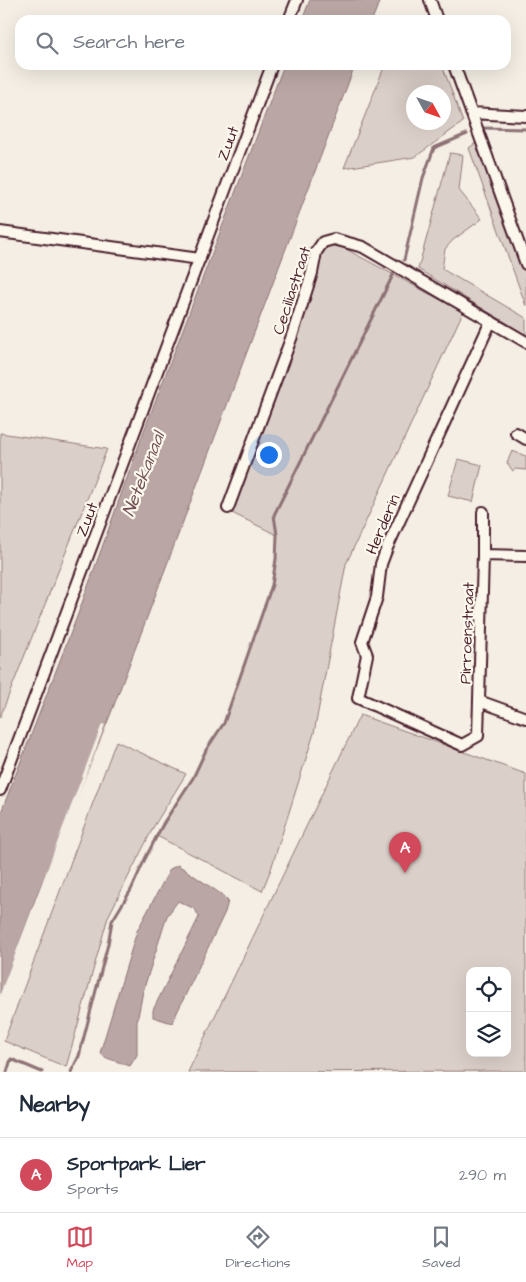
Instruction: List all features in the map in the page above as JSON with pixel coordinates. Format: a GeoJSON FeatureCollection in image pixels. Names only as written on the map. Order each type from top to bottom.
{"type":"FeatureCollection","features":[{"type":"Feature","properties":{"kind":"street"},"geometry":{"type":"LineString","coordinates":[[291,15],[297,0]]}},
{"type":"Feature","properties":{"kind":"street"},"geometry":{"type":"LineString","coordinates":[[430,0],[435,15]]}},
{"type":"Feature","properties":{"kind":"street","name":"Zuut"},"geometry":{"type":"LineString","coordinates":[[0,790],[270,70]]}},
{"type":"Feature","properties":{"kind":"street"},"geometry":{"type":"LineString","coordinates":[[456,70],[526,264]]}},
{"type":"Feature","properties":{"kind":"street"},"geometry":{"type":"LineString","coordinates":[[471,113],[526,116]]}},
{"type":"Feature","properties":{"kind":"street"},"geometry":{"type":"LineString","coordinates":[[0,232],[200,259]]}},
{"type":"Feature","properties":{"kind":"street","name":"Ceciliastraat"},"geometry":{"type":"LineString","coordinates":[[228,508],[292,336],[312,273],[316,252],[322,242],[334,239],[363,247],[526,342]]}},
{"type":"Feature","properties":{"kind":"street","name":"Herderin"},"geometry":{"type":"LineString","coordinates":[[462,745],[358,698],[366,655],[362,642],[377,597],[381,564],[491,321]]}},
{"type":"Feature","properties":{"kind":"street"},"geometry":{"type":"LineString","coordinates":[[516,433],[526,439]]}},
{"type":"Feature","properties":{"kind":"street","name":"Pirroenstraat"},"geometry":{"type":"LineString","coordinates":[[462,745],[478,736],[483,512]]}},
{"type":"Feature","properties":{"kind":"street"},"geometry":{"type":"LineString","coordinates":[[483,555],[526,556]]}},
{"type":"Feature","properties":{"kind":"street"},"geometry":{"type":"LineString","coordinates":[[479,701],[526,718]]}},
{"type":"Feature","properties":{"kind":"shaded area"},"geometry":{"type":"Polygon","coordinates":[[[383,70],[444,70],[449,85],[406,85],[406,130],[451,130],[451,89],[463,122],[415,157],[344,168],[383,70]]]}},
{"type":"Feature","properties":{"kind":"shaded area"},"geometry":{"type":"Polygon","coordinates":[[[477,142],[526,273],[526,306],[469,148],[477,142]]]}},
{"type":"Feature","properties":{"kind":"shaded area"},"geometry":{"type":"Polygon","coordinates":[[[450,153],[463,155],[459,190],[482,219],[453,240],[445,249],[442,269],[526,318],[526,335],[418,269],[450,153]]]}},
{"type":"Feature","properties":{"kind":"shaded area"},"geometry":{"type":"Polygon","coordinates":[[[329,245],[342,247],[463,312],[346,564],[314,733],[271,869],[262,891],[157,836],[193,778],[206,750],[224,723],[272,585],[277,535],[230,512],[319,255],[329,245]]]}},
{"type":"Feature","properties":{"kind":"shaded area"},"geometry":{"type":"Polygon","coordinates":[[[0,433],[107,449],[0,717],[0,433]]]}},
{"type":"Feature","properties":{"kind":"shaded area"},"geometry":{"type":"Polygon","coordinates":[[[512,451],[526,456],[526,470],[515,469],[513,471],[507,463],[512,451]]]}},
{"type":"Feature","properties":{"kind":"shaded area"},"geometry":{"type":"Polygon","coordinates":[[[458,459],[482,465],[473,502],[448,496],[458,459]]]}},
{"type":"Feature","properties":{"kind":"shaded area"},"geometry":{"type":"Polygon","coordinates":[[[360,715],[526,774],[526,1071],[188,1072],[360,715]]]}},
{"type":"Feature","properties":{"kind":"shaded area"},"geometry":{"type":"Polygon","coordinates":[[[116,741],[186,774],[154,826],[108,917],[66,1067],[4,1041],[116,741]]]}},
{"type":"Feature","properties":{"kind":"water"},"geometry":{"type":"Polygon","coordinates":[[[310,0],[380,0],[374,15],[304,15],[310,0]]]}},
{"type":"Feature","properties":{"kind":"water","name":"Netekanaal"},"geometry":{"type":"Polygon","coordinates":[[[282,70],[353,70],[111,713],[37,895],[0,996],[0,815],[78,614],[144,431],[282,70]]]}},
{"type":"Feature","properties":{"kind":"water"},"geometry":{"type":"Polygon","coordinates":[[[178,865],[221,894],[228,901],[225,912],[172,1023],[153,1017],[153,1010],[199,917],[195,909],[178,901],[167,916],[143,991],[137,1022],[137,1055],[130,1066],[104,1057],[100,1053],[137,931],[170,869],[178,865]]]}},
{"type":"Feature","properties":{"kind":"pier"},"geometry":{"type":"Polygon","coordinates":[[[102,724],[105,725],[2,998],[0,998],[0,994],[102,724]]]}},
{"type":"Feature","properties":{"kind":"waterway"},"geometry":{"type":"LineString","coordinates":[[482,128],[526,129]]}},
{"type":"Feature","properties":{"kind":"waterway"},"geometry":{"type":"LineString","coordinates":[[404,260],[423,178],[434,148],[467,134]]}},
{"type":"Feature","properties":{"kind":"waterway"},"geometry":{"type":"LineString","coordinates":[[71,1072],[79,1056],[108,944],[112,921],[131,890],[164,822],[193,778],[206,750],[224,723],[272,585],[277,535],[274,515],[394,273]]}},
{"type":"Feature","properties":{"kind":"waterway"},"geometry":{"type":"LineString","coordinates":[[7,1072],[11,1059],[42,1072]]}},
{"type":"Feature","properties":{"kind":"place","name":"Sportpark Lier"},"geometry":{"type":"Point","coordinates":[405,873]}}]}
